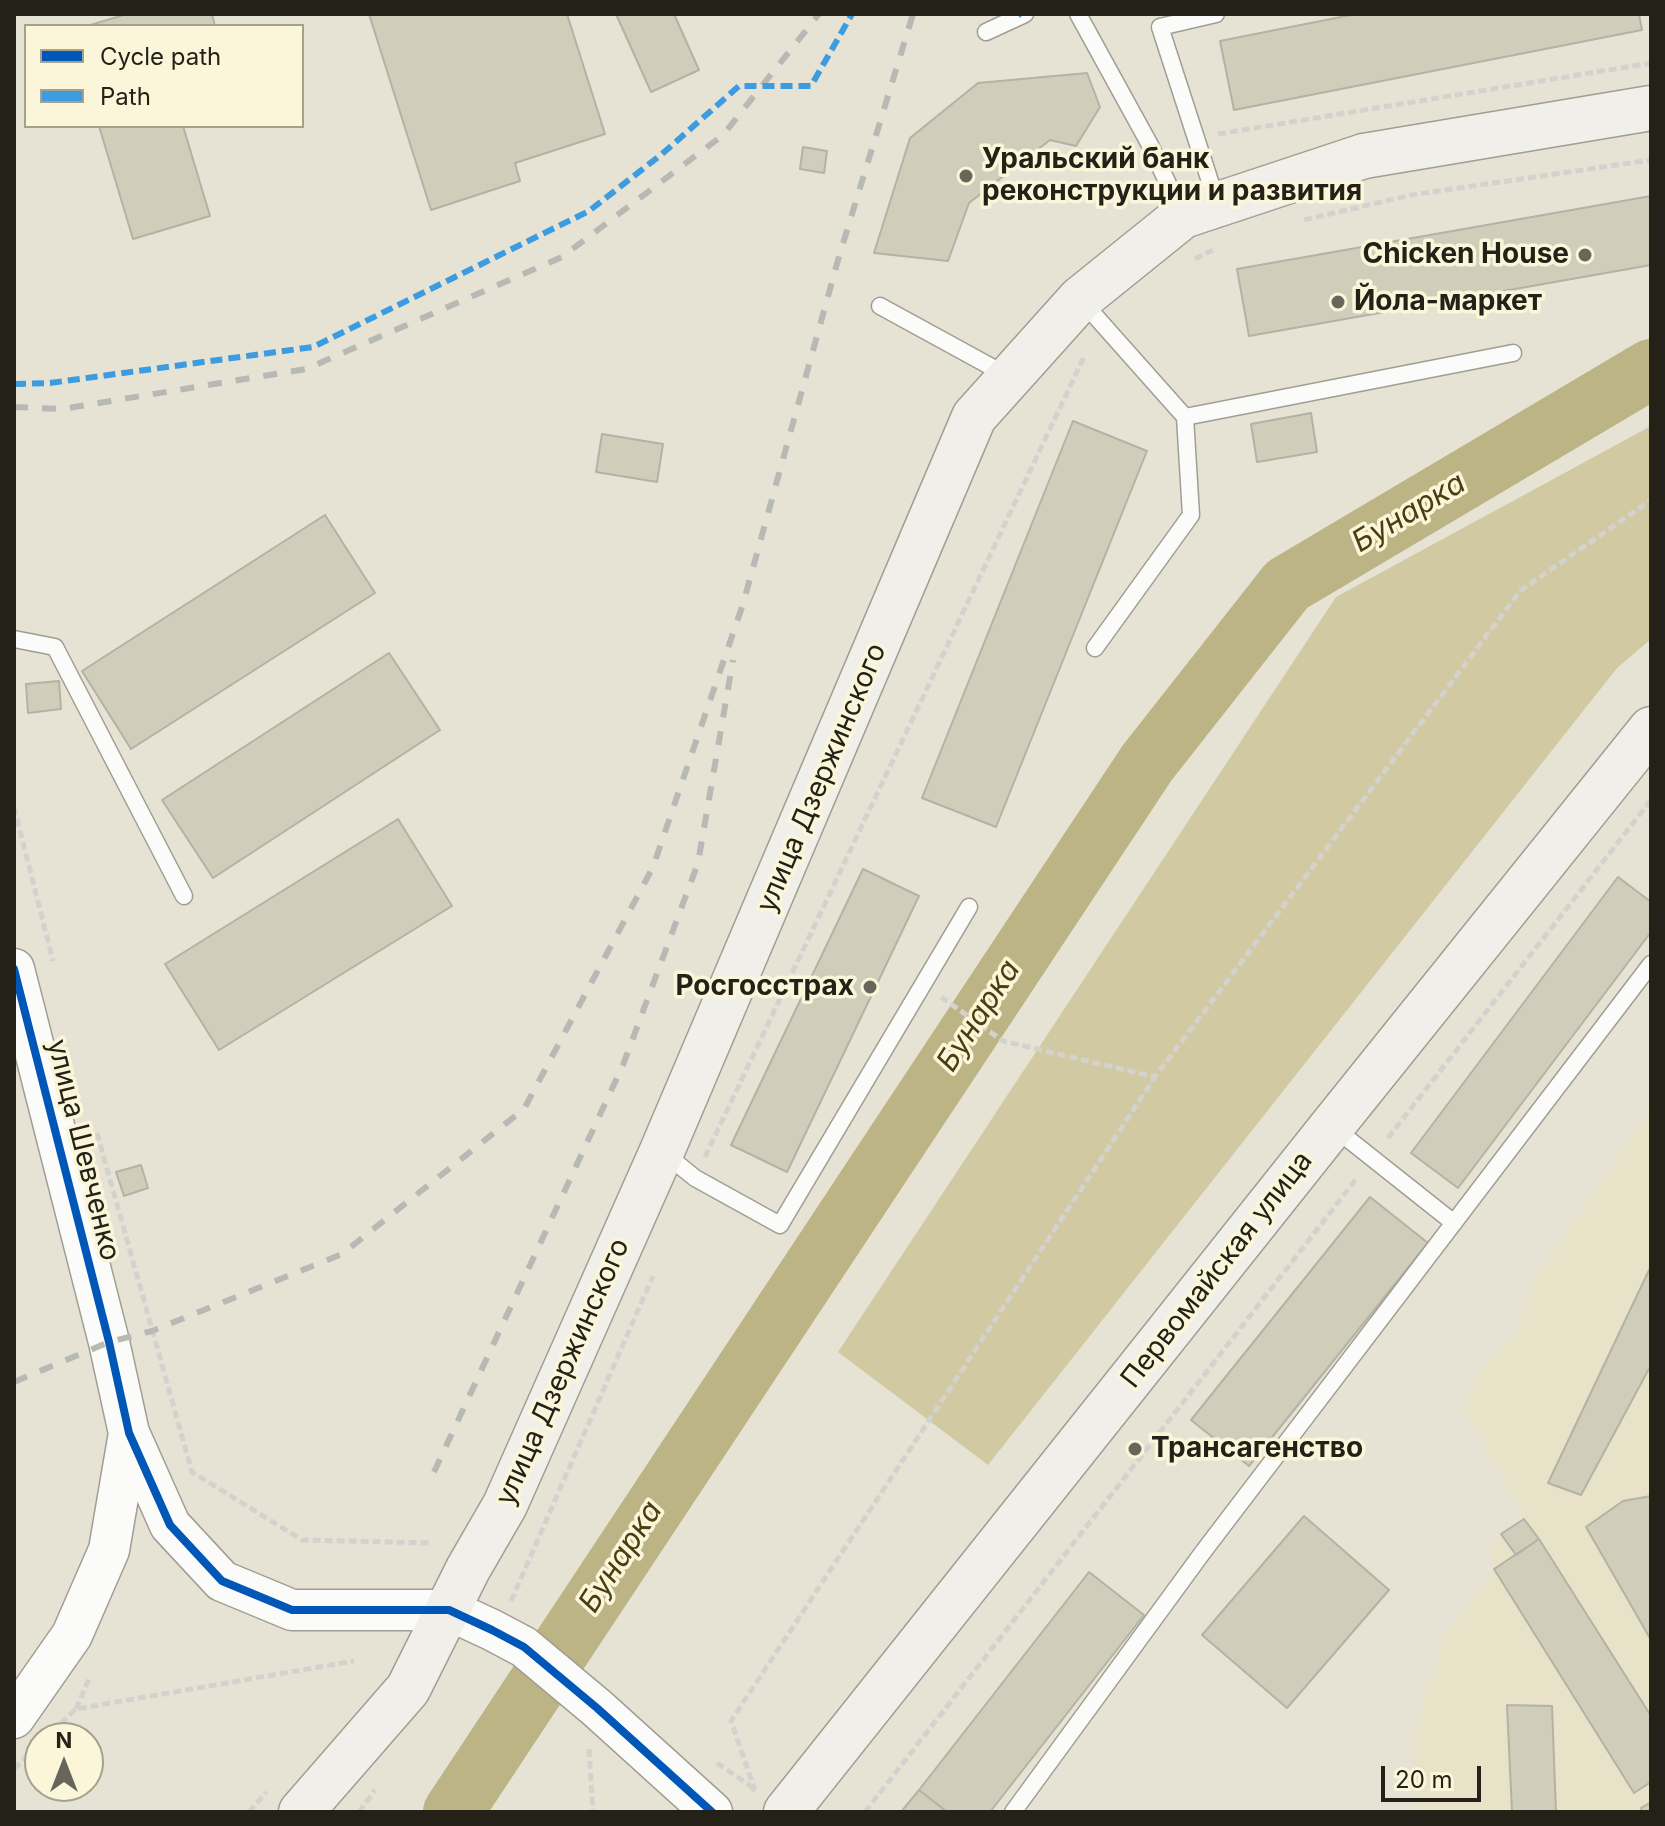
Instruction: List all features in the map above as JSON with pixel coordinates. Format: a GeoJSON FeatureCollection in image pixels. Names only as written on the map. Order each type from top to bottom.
{"type":"FeatureCollection","features":[{"type":"Feature","properties":{"kind":"main road","name":"улица Дзержинского"},"geometry":{"type":"LineString","coordinates":[[301,1812],[408,1689],[468,1569],[505,1505],[662,1151],[974,417],[1010,377],[1094,314],[1200,210],[1364,156],[1651,108]]}},
{"type":"Feature","properties":{"kind":"main road","name":"Первомайская улица"},"geometry":{"type":"LineString","coordinates":[[777,1803],[1332,1126],[1651,729]]}},
{"type":"Feature","properties":{"kind":"street","name":"улица Шевченко"},"geometry":{"type":"LineString","coordinates":[[14,969],[109,1342],[129,1433]]}},
{"type":"Feature","properties":{"kind":"street"},"geometry":{"type":"LineString","coordinates":[[129,1433],[170,1525],[222,1581],[292,1610],[449,1610],[508,1639],[593,1722],[712,1812]]}},
{"type":"Feature","properties":{"kind":"street"},"geometry":{"type":"LineString","coordinates":[[14,1718],[72,1635],[109,1550],[129,1433]]}},
{"type":"Feature","properties":{"kind":"lane"},"geometry":{"type":"LineString","coordinates":[[986,32],[1025,14]]}},
{"type":"Feature","properties":{"kind":"lane"},"geometry":{"type":"LineString","coordinates":[[1078,14],[1150,145],[1200,210]]}},
{"type":"Feature","properties":{"kind":"lane"},"geometry":{"type":"LineString","coordinates":[[1200,210],[1194,138],[1160,27],[1216,14]]}},
{"type":"Feature","properties":{"kind":"lane"},"geometry":{"type":"LineString","coordinates":[[880,306],[1010,377]]}},
{"type":"Feature","properties":{"kind":"lane"},"geometry":{"type":"LineString","coordinates":[[1094,314],[1185,417],[1191,515],[1095,648]]}},
{"type":"Feature","properties":{"kind":"lane"},"geometry":{"type":"LineString","coordinates":[[1185,417],[1513,353]]}},
{"type":"Feature","properties":{"kind":"lane"},"geometry":{"type":"LineString","coordinates":[[14,639],[55,647],[184,896]]}},
{"type":"Feature","properties":{"kind":"lane"},"geometry":{"type":"LineString","coordinates":[[662,1151],[695,1178],[780,1225],[969,907]]}},
{"type":"Feature","properties":{"kind":"lane"},"geometry":{"type":"LineString","coordinates":[[1013,1812],[1203,1552],[1651,964]]}},
{"type":"Feature","properties":{"kind":"lane"},"geometry":{"type":"LineString","coordinates":[[1332,1126],[1454,1223]]}},
{"type":"Feature","properties":{"kind":"path"},"geometry":{"type":"LineString","coordinates":[[1194,138],[1651,63]]}},
{"type":"Feature","properties":{"kind":"path"},"geometry":{"type":"LineString","coordinates":[[1291,223],[1411,195],[1651,160]]}},
{"type":"Feature","properties":{"kind":"path"},"geometry":{"type":"LineString","coordinates":[[1191,262],[1218,247]]}},
{"type":"Feature","properties":{"kind":"path"},"geometry":{"type":"LineString","coordinates":[[695,1178],[1081,361],[1094,314]]}},
{"type":"Feature","properties":{"kind":"path"},"geometry":{"type":"LineString","coordinates":[[777,1803],[731,1721],[1155,1077],[1520,591],[1651,500]]}},
{"type":"Feature","properties":{"kind":"path"},"geometry":{"type":"LineString","coordinates":[[865,1812],[1651,800]]}},
{"type":"Feature","properties":{"kind":"path"},"geometry":{"type":"LineString","coordinates":[[14,807],[56,973]]}},
{"type":"Feature","properties":{"kind":"path"},"geometry":{"type":"LineString","coordinates":[[954,1007],[1003,1041],[1155,1077]]}},
{"type":"Feature","properties":{"kind":"path"},"geometry":{"type":"LineString","coordinates":[[94,1124],[192,1472],[302,1540],[432,1543]]}},
{"type":"Feature","properties":{"kind":"path"},"geometry":{"type":"LineString","coordinates":[[508,1639],[508,1609],[658,1265]]}},
{"type":"Feature","properties":{"kind":"path"},"geometry":{"type":"LineString","coordinates":[[63,1722],[76,1709],[354,1661]]}},
{"type":"Feature","properties":{"kind":"path"},"geometry":{"type":"LineString","coordinates":[[593,1722],[593,1812]]}},
{"type":"Feature","properties":{"kind":"path"},"geometry":{"type":"LineString","coordinates":[[705,1756],[777,1803]]}},
{"type":"Feature","properties":{"kind":"path"},"geometry":{"type":"LineString","coordinates":[[359,1812],[377,1788]]}},
{"type":"Feature","properties":{"kind":"shaded area"},"geometry":{"type":"Polygon","coordinates":[[[1651,426],[1651,639],[1617,668],[988,1465],[838,1352],[1336,597],[1651,426]]]}},
{"type":"Feature","properties":{"kind":"shaded area"},"geometry":{"type":"Polygon","coordinates":[[[1651,1108],[1651,1812],[1418,1812],[1412,1734],[1444,1637],[1494,1569],[1488,1547],[1524,1519],[1464,1408],[1484,1367],[1515,1334],[1538,1273],[1651,1108]]]}},
{"type":"Feature","properties":{"kind":"building"},"geometry":{"type":"Polygon","coordinates":[[[127,14],[212,14],[214,24],[94,24],[127,14]]]}},
{"type":"Feature","properties":{"kind":"building"},"geometry":{"type":"Polygon","coordinates":[[[369,14],[567,14],[605,134],[515,163],[520,181],[431,210],[369,14]]]}},
{"type":"Feature","properties":{"kind":"building"},"geometry":{"type":"Polygon","coordinates":[[[616,14],[674,14],[699,70],[651,92],[616,14]]]}},
{"type":"Feature","properties":{"kind":"building"},"geometry":{"type":"Polygon","coordinates":[[[1356,14],[1639,14],[1642,30],[1234,110],[1220,41],[1356,14]]]}},
{"type":"Feature","properties":{"kind":"building"},"geometry":{"type":"Polygon","coordinates":[[[1087,73],[1100,107],[1076,146],[1050,140],[969,203],[948,261],[874,253],[910,138],[978,83],[1087,73]]]}},
{"type":"Feature","properties":{"kind":"building"},"geometry":{"type":"Polygon","coordinates":[[[100,128],[184,128],[210,216],[133,239],[100,128]]]}},
{"type":"Feature","properties":{"kind":"building"},"geometry":{"type":"Polygon","coordinates":[[[803,147],[827,151],[824,173],[800,169],[803,147]]]}},
{"type":"Feature","properties":{"kind":"building"},"geometry":{"type":"Polygon","coordinates":[[[1651,196],[1651,265],[1249,336],[1237,269],[1651,196]]]}},
{"type":"Feature","properties":{"kind":"building"},"geometry":{"type":"Polygon","coordinates":[[[1311,413],[1317,452],[1257,462],[1251,424],[1311,413]]]}},
{"type":"Feature","properties":{"kind":"building"},"geometry":{"type":"Polygon","coordinates":[[[1073,421],[1147,451],[996,827],[922,798],[1073,421]]]}},
{"type":"Feature","properties":{"kind":"building"},"geometry":{"type":"Polygon","coordinates":[[[602,434],[663,444],[657,482],[596,472],[602,434]]]}},
{"type":"Feature","properties":{"kind":"building"},"geometry":{"type":"Polygon","coordinates":[[[325,515],[375,593],[131,749],[82,671],[325,515]]]}},
{"type":"Feature","properties":{"kind":"building"},"geometry":{"type":"Polygon","coordinates":[[[389,653],[440,730],[213,878],[162,800],[389,653]]]}},
{"type":"Feature","properties":{"kind":"building"},"geometry":{"type":"Polygon","coordinates":[[[59,681],[61,709],[28,713],[26,684],[59,681]]]}},
{"type":"Feature","properties":{"kind":"building"},"geometry":{"type":"Polygon","coordinates":[[[398,819],[452,906],[219,1050],[165,964],[398,819]]]}},
{"type":"Feature","properties":{"kind":"building"},"geometry":{"type":"Polygon","coordinates":[[[863,869],[919,896],[787,1172],[731,1145],[863,869]]]}},
{"type":"Feature","properties":{"kind":"building"},"geometry":{"type":"Polygon","coordinates":[[[1618,877],[1651,902],[1651,932],[1458,1188],[1411,1153],[1618,877]]]}},
{"type":"Feature","properties":{"kind":"building"},"geometry":{"type":"Polygon","coordinates":[[[141,1165],[148,1188],[124,1196],[116,1172],[141,1165]]]}},
{"type":"Feature","properties":{"kind":"building"},"geometry":{"type":"Polygon","coordinates":[[[1370,1197],[1428,1243],[1249,1466],[1191,1420],[1370,1197]]]}},
{"type":"Feature","properties":{"kind":"building"},"geometry":{"type":"Polygon","coordinates":[[[1651,1266],[1651,1365],[1581,1495],[1548,1483],[1651,1266]]]}},
{"type":"Feature","properties":{"kind":"building"},"geometry":{"type":"Polygon","coordinates":[[[1651,1496],[1651,1640],[1586,1527],[1623,1501],[1651,1496]]]}},
{"type":"Feature","properties":{"kind":"building"},"geometry":{"type":"Polygon","coordinates":[[[1304,1516],[1389,1590],[1287,1708],[1202,1635],[1304,1516]]]}},
{"type":"Feature","properties":{"kind":"building"},"geometry":{"type":"Polygon","coordinates":[[[1524,1519],[1539,1539],[1516,1555],[1501,1534],[1524,1519]]]}},
{"type":"Feature","properties":{"kind":"building"},"geometry":{"type":"Polygon","coordinates":[[[1539,1539],[1651,1716],[1651,1782],[1634,1793],[1494,1569],[1539,1539]]]}},
{"type":"Feature","properties":{"kind":"building"},"geometry":{"type":"Polygon","coordinates":[[[1089,1572],[1144,1615],[990,1812],[947,1812],[919,1790],[1089,1572]]]}},
{"type":"Feature","properties":{"kind":"building"},"geometry":{"type":"Polygon","coordinates":[[[1507,1705],[1552,1706],[1556,1812],[1512,1812],[1507,1705]]]}},
{"type":"Feature","properties":{"kind":"building"},"geometry":{"type":"Polygon","coordinates":[[[919,1790],[947,1812],[901,1812],[919,1790]]]}},
{"type":"Feature","properties":{"kind":"building"},"geometry":{"type":"Polygon","coordinates":[[[1651,1802],[1651,1812],[1643,1812],[1641,1808],[1651,1802]]]}},
{"type":"Feature","properties":{"kind":"waterway","name":"Бунарка"},"geometry":{"type":"LineString","coordinates":[[453,1812],[1147,763],[1287,585],[1651,369]]}},
{"type":"Feature","properties":{"kind":"railway"},"geometry":{"type":"LineString","coordinates":[[14,407],[62,409],[306,369],[562,257],[723,135],[819,14]]}},
{"type":"Feature","properties":{"kind":"railway"},"geometry":{"type":"LineString","coordinates":[[14,1382],[109,1342],[152,1331],[342,1254],[524,1109],[653,867],[743,604],[838,260],[913,14]]}},
{"type":"Feature","properties":{"kind":"railway"},"geometry":{"type":"LineString","coordinates":[[434,1472],[623,1065],[698,863],[733,660]]}},
{"type":"Feature","properties":{"kind":"marked path"},"geometry":{"type":"LineString","coordinates":[[14,384],[50,383],[313,347],[589,211],[662,154],[739,86],[811,86],[852,14]]}},
{"type":"Feature","properties":{"kind":"cycle path"},"geometry":{"type":"LineString","coordinates":[[14,969],[109,1342],[129,1433],[170,1525],[222,1581],[292,1610],[449,1610],[492,1630],[524,1647],[712,1812]]}},
{"type":"Feature","properties":{"kind":"place","name":"Уральский банк реконструкции и развития"},"geometry":{"type":"Point","coordinates":[966,176]}},
{"type":"Feature","properties":{"kind":"place","name":"Chicken House"},"geometry":{"type":"Point","coordinates":[1585,255]}},
{"type":"Feature","properties":{"kind":"place","name":"Йола-маркет"},"geometry":{"type":"Point","coordinates":[1338,302]}},
{"type":"Feature","properties":{"kind":"place","name":"Росгосстрах"},"geometry":{"type":"Point","coordinates":[870,987]}},
{"type":"Feature","properties":{"kind":"place","name":"Трансагенство"},"geometry":{"type":"Point","coordinates":[1135,1449]}}]}
